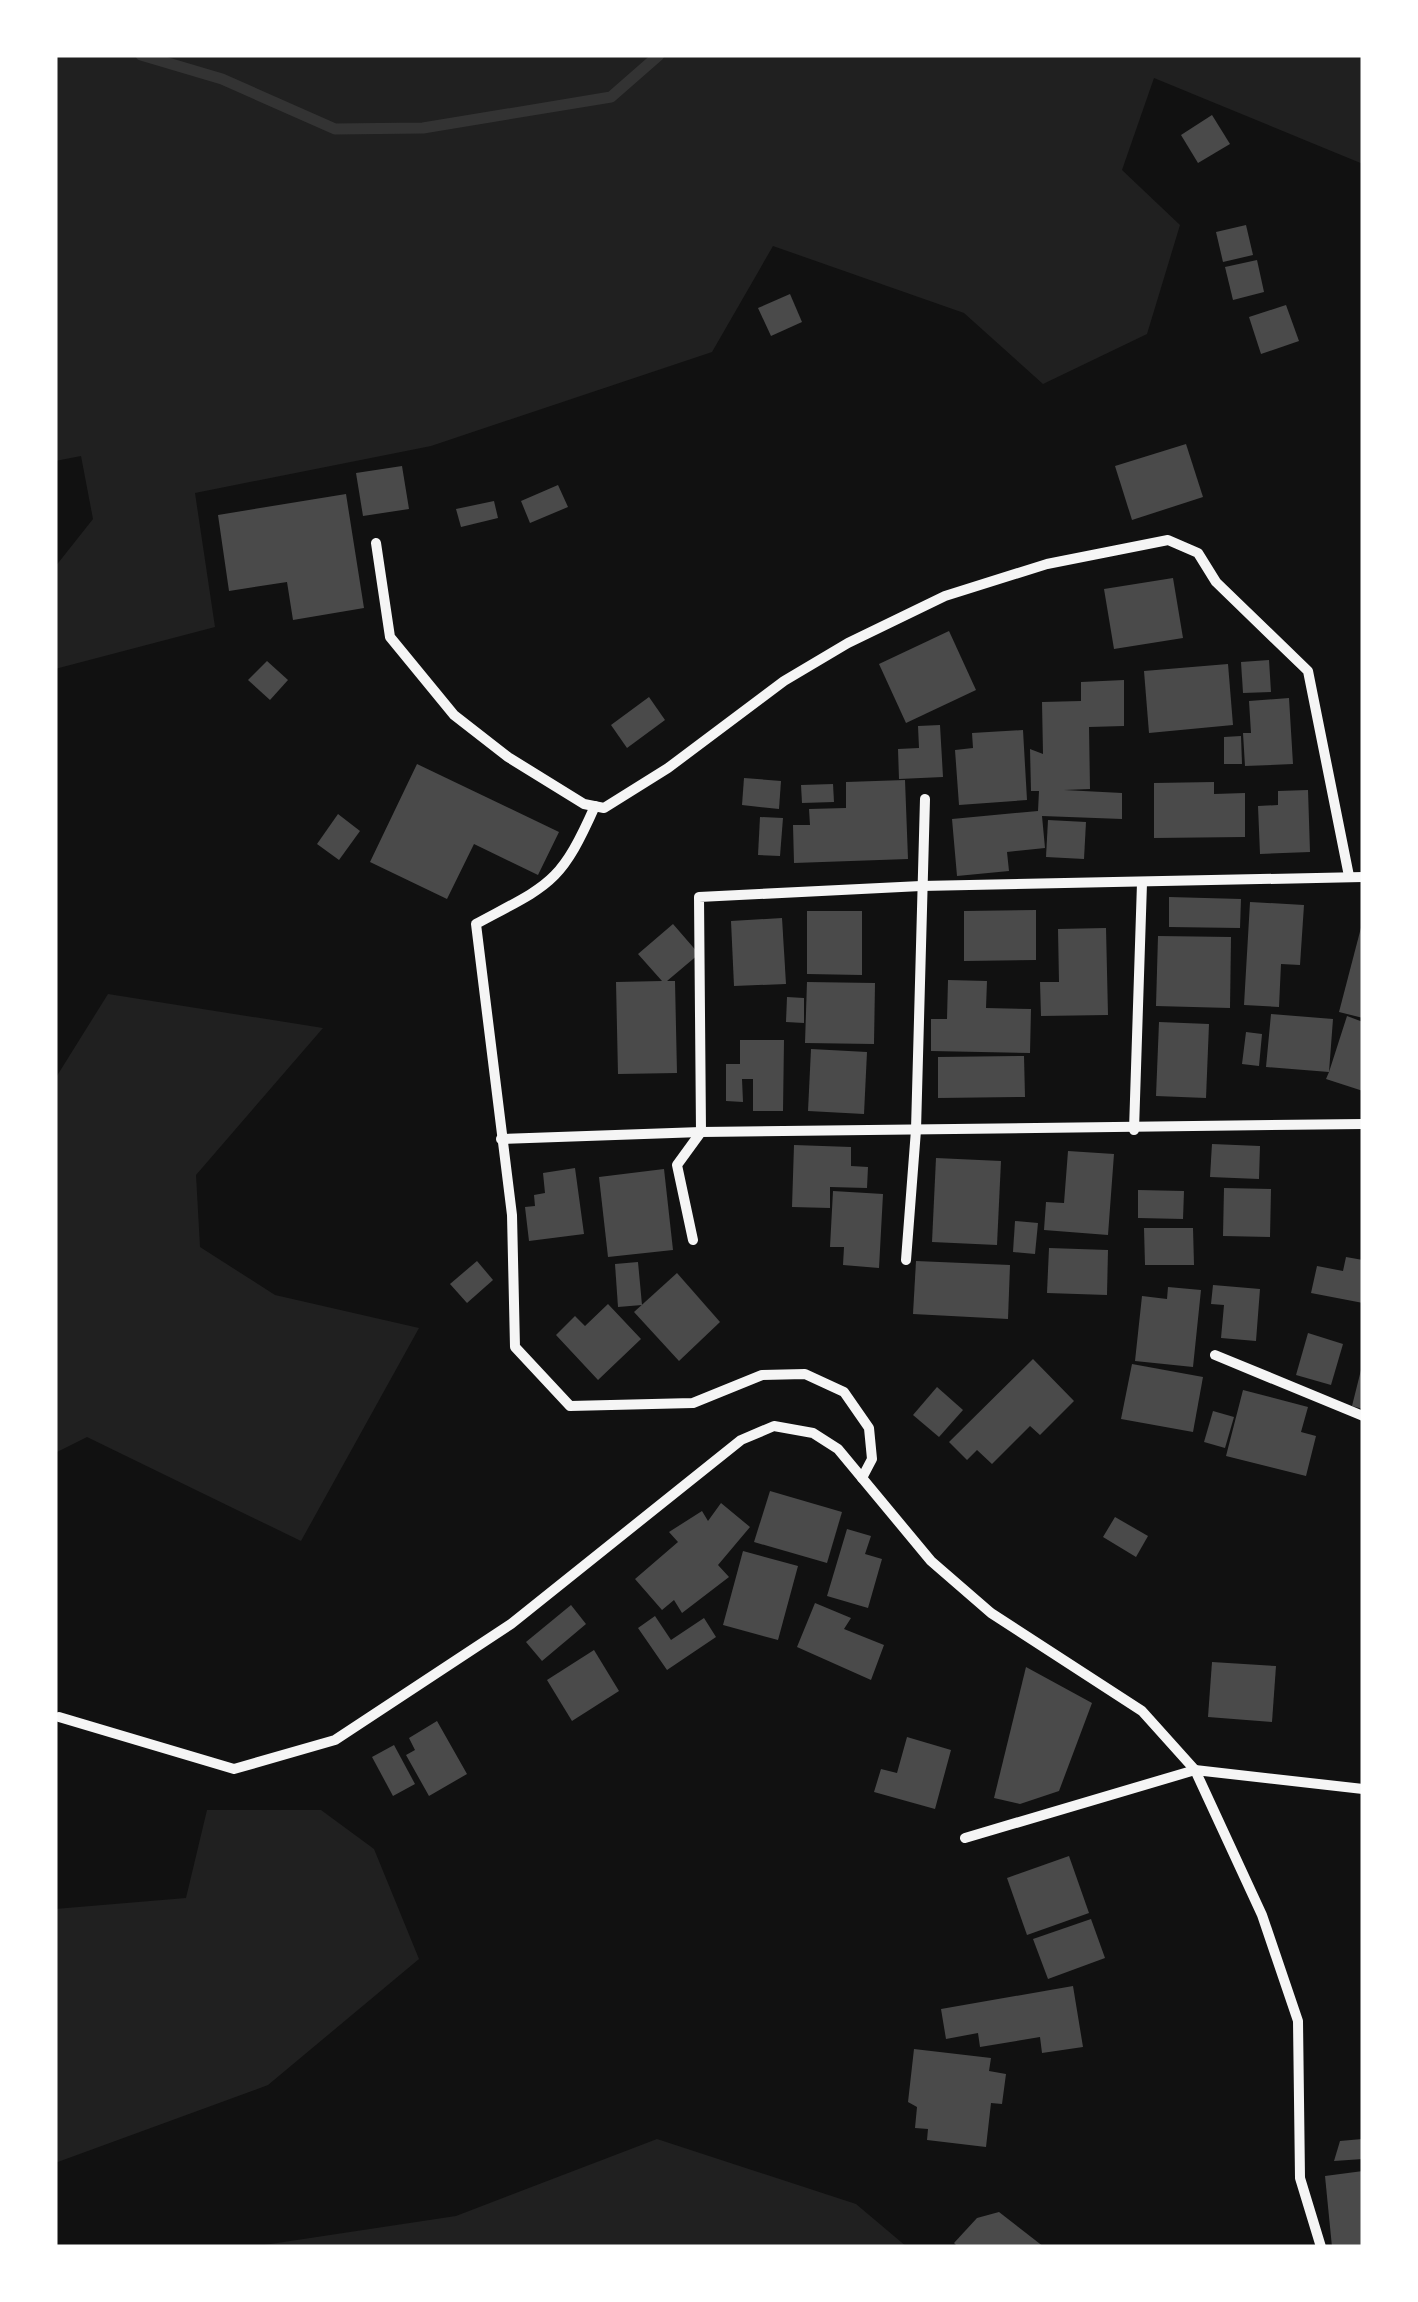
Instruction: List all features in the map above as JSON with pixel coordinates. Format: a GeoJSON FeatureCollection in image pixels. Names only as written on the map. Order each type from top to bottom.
{"type":"FeatureCollection","features":[{"type":"Feature","properties":{"kind":"street"},"geometry":{"type":"LineString","coordinates":[[376,543],[390,637],[454,715],[508,757],[584,804],[604,808],[668,768],[784,681],[848,643],[946,596],[1047,564],[1168,540],[1198,553],[1216,582],[1308,671],[1349,876]]}},
{"type":"Feature","properties":{"kind":"street"},"geometry":{"type":"LineString","coordinates":[[906,1260],[916,1130],[924,799]]}},
{"type":"Feature","properties":{"kind":"street"},"geometry":{"type":"LineString","coordinates":[[595,806],[570,861],[546,886],[476,924],[512,1215],[515,1347],[570,1406],[694,1403],[762,1375],[804,1374],[844,1392],[869,1428],[872,1459],[862,1478]]}},
{"type":"Feature","properties":{"kind":"street"},"geometry":{"type":"LineString","coordinates":[[693,1240],[677,1165],[702,1132],[699,898],[921,886],[1363,877]]}},
{"type":"Feature","properties":{"kind":"street"},"geometry":{"type":"LineString","coordinates":[[1134,1130],[1142,882]]}},
{"type":"Feature","properties":{"kind":"street"},"geometry":{"type":"LineString","coordinates":[[501,1139],[702,1132],[1134,1130],[1363,1124]]}},
{"type":"Feature","properties":{"kind":"street"},"geometry":{"type":"LineString","coordinates":[[1216,1355],[1363,1416]]}},
{"type":"Feature","properties":{"kind":"street"},"geometry":{"type":"LineString","coordinates":[[60,1717],[234,1769],[318,1745],[365,1721],[511,1624],[740,1440],[774,1426],[813,1434],[838,1449],[931,1561],[991,1613],[1142,1711],[1195,1770],[1262,1915],[1298,2021],[1300,2178],[1321,2247]]}},
{"type":"Feature","properties":{"kind":"street"},"geometry":{"type":"LineString","coordinates":[[965,1838],[1195,1770],[1363,1789]]}},
{"type":"Feature","properties":{"kind":"shaded area"},"geometry":{"type":"Polygon","coordinates":[[[55,55],[1363,55],[1363,164],[1154,78],[1122,170],[1180,225],[1147,334],[1043,384],[964,313],[773,246],[712,352],[431,446],[195,493],[215,627],[55,669],[55,567],[93,519],[81,456],[55,461],[55,55]]]}},
{"type":"Feature","properties":{"kind":"shaded area"},"geometry":{"type":"Polygon","coordinates":[[[108,994],[323,1028],[196,1175],[200,1247],[275,1295],[419,1328],[301,1541],[87,1437],[55,1453],[55,1079],[108,994]]]}},
{"type":"Feature","properties":{"kind":"shaded area"},"geometry":{"type":"Polygon","coordinates":[[[207,1810],[321,1810],[374,1849],[419,1959],[268,2085],[55,2163],[55,1909],[186,1898],[207,1810]]]}},
{"type":"Feature","properties":{"kind":"shaded area"},"geometry":{"type":"Polygon","coordinates":[[[657,2139],[856,2204],[907,2247],[251,2247],[456,2216],[657,2139]]]}},
{"type":"Feature","properties":{"kind":"building"},"geometry":{"type":"Polygon","coordinates":[[[1212,115],[1230,144],[1198,163],[1181,135],[1212,115]]]}},
{"type":"Feature","properties":{"kind":"building"},"geometry":{"type":"Polygon","coordinates":[[[1246,225],[1253,255],[1223,262],[1216,232],[1246,225]]]}},
{"type":"Feature","properties":{"kind":"building"},"geometry":{"type":"Polygon","coordinates":[[[1257,260],[1264,292],[1233,300],[1225,267],[1257,260]]]}},
{"type":"Feature","properties":{"kind":"building"},"geometry":{"type":"Polygon","coordinates":[[[790,294],[802,322],[771,336],[758,308],[790,294]]]}},
{"type":"Feature","properties":{"kind":"building"},"geometry":{"type":"Polygon","coordinates":[[[1286,305],[1299,341],[1261,354],[1249,317],[1286,305]]]}},
{"type":"Feature","properties":{"kind":"building"},"geometry":{"type":"Polygon","coordinates":[[[1186,444],[1203,497],[1132,520],[1115,466],[1186,444]]]}},
{"type":"Feature","properties":{"kind":"building"},"geometry":{"type":"Polygon","coordinates":[[[402,466],[409,509],[363,516],[356,473],[402,466]]]}},
{"type":"Feature","properties":{"kind":"building"},"geometry":{"type":"Polygon","coordinates":[[[558,485],[568,507],[530,523],[521,501],[558,485]]]}},
{"type":"Feature","properties":{"kind":"building"},"geometry":{"type":"Polygon","coordinates":[[[346,494],[364,608],[293,620],[287,582],[229,591],[218,515],[346,494]]]}},
{"type":"Feature","properties":{"kind":"building"},"geometry":{"type":"Polygon","coordinates":[[[494,501],[498,518],[461,527],[456,509],[494,501]]]}},
{"type":"Feature","properties":{"kind":"building"},"geometry":{"type":"Polygon","coordinates":[[[1173,578],[1183,638],[1114,649],[1104,589],[1173,578]]]}},
{"type":"Feature","properties":{"kind":"building"},"geometry":{"type":"Polygon","coordinates":[[[949,631],[976,690],[906,723],[879,664],[949,631]]]}},
{"type":"Feature","properties":{"kind":"building"},"geometry":{"type":"Polygon","coordinates":[[[1269,660],[1271,692],[1243,693],[1241,662],[1269,660]]]}},
{"type":"Feature","properties":{"kind":"building"},"geometry":{"type":"Polygon","coordinates":[[[267,661],[288,680],[270,700],[248,680],[267,661]]]}},
{"type":"Feature","properties":{"kind":"building"},"geometry":{"type":"Polygon","coordinates":[[[1228,664],[1233,725],[1149,733],[1144,671],[1228,664]]]}},
{"type":"Feature","properties":{"kind":"building"},"geometry":{"type":"Polygon","coordinates":[[[1124,680],[1124,726],[1089,727],[1090,789],[1064,790],[1122,793],[1122,819],[1042,816],[1045,848],[1007,852],[1009,871],[957,876],[952,819],[1038,811],[1039,791],[1031,791],[1030,749],[1043,754],[1042,702],[1081,701],[1081,682],[1124,680]]]}},
{"type":"Feature","properties":{"kind":"building"},"geometry":{"type":"Polygon","coordinates":[[[649,697],[665,720],[627,748],[611,725],[649,697]]]}},
{"type":"Feature","properties":{"kind":"building"},"geometry":{"type":"Polygon","coordinates":[[[1289,698],[1293,764],[1245,766],[1243,733],[1251,733],[1249,701],[1289,698]]]}},
{"type":"Feature","properties":{"kind":"building"},"geometry":{"type":"Polygon","coordinates":[[[940,725],[943,777],[899,779],[898,749],[919,748],[918,726],[940,725]]]}},
{"type":"Feature","properties":{"kind":"building"},"geometry":{"type":"Polygon","coordinates":[[[1023,730],[1027,800],[959,805],[955,750],[973,748],[972,733],[1023,730]]]}},
{"type":"Feature","properties":{"kind":"building"},"geometry":{"type":"Polygon","coordinates":[[[1241,736],[1242,764],[1224,764],[1224,737],[1241,736]]]}},
{"type":"Feature","properties":{"kind":"building"},"geometry":{"type":"Polygon","coordinates":[[[417,764],[559,832],[538,875],[474,844],[447,899],[370,862],[417,764]]]}},
{"type":"Feature","properties":{"kind":"building"},"geometry":{"type":"Polygon","coordinates":[[[744,778],[781,781],[779,809],[742,805],[744,778]]]}},
{"type":"Feature","properties":{"kind":"building"},"geometry":{"type":"Polygon","coordinates":[[[905,780],[908,859],[794,863],[793,825],[810,825],[809,809],[846,808],[846,782],[905,780]]]}},
{"type":"Feature","properties":{"kind":"building"},"geometry":{"type":"Polygon","coordinates":[[[1214,782],[1214,794],[1245,793],[1245,837],[1154,838],[1154,783],[1214,782]]]}},
{"type":"Feature","properties":{"kind":"building"},"geometry":{"type":"Polygon","coordinates":[[[833,784],[834,802],[802,803],[801,785],[833,784]]]}},
{"type":"Feature","properties":{"kind":"building"},"geometry":{"type":"Polygon","coordinates":[[[1308,790],[1310,852],[1260,854],[1258,806],[1278,805],[1278,791],[1308,790]]]}},
{"type":"Feature","properties":{"kind":"building"},"geometry":{"type":"Polygon","coordinates":[[[338,814],[360,831],[339,860],[317,844],[338,814]]]}},
{"type":"Feature","properties":{"kind":"building"},"geometry":{"type":"Polygon","coordinates":[[[760,817],[783,818],[780,856],[758,855],[760,817]]]}},
{"type":"Feature","properties":{"kind":"building"},"geometry":{"type":"Polygon","coordinates":[[[1048,820],[1086,822],[1084,859],[1046,857],[1048,820]]]}},
{"type":"Feature","properties":{"kind":"building"},"geometry":{"type":"Polygon","coordinates":[[[1169,897],[1241,899],[1240,928],[1169,927],[1169,897]]]}},
{"type":"Feature","properties":{"kind":"building"},"geometry":{"type":"Polygon","coordinates":[[[1250,902],[1304,905],[1300,965],[1281,964],[1279,1007],[1244,1005],[1250,902]]]}},
{"type":"Feature","properties":{"kind":"building"},"geometry":{"type":"Polygon","coordinates":[[[1036,910],[1036,960],[964,961],[964,911],[1036,910]]]}},
{"type":"Feature","properties":{"kind":"building"},"geometry":{"type":"Polygon","coordinates":[[[807,911],[862,911],[862,975],[807,974],[807,911]]]}},
{"type":"Feature","properties":{"kind":"building"},"geometry":{"type":"Polygon","coordinates":[[[782,918],[786,984],[734,986],[731,921],[782,918]]]}},
{"type":"Feature","properties":{"kind":"building"},"geometry":{"type":"Polygon","coordinates":[[[1363,920],[1363,1018],[1339,1012],[1363,920]]]}},
{"type":"Feature","properties":{"kind":"building"},"geometry":{"type":"Polygon","coordinates":[[[673,924],[699,954],[667,981],[675,981],[677,1073],[618,1074],[616,982],[662,981],[638,954],[673,924]]]}},
{"type":"Feature","properties":{"kind":"building"},"geometry":{"type":"Polygon","coordinates":[[[1106,928],[1108,1015],[1041,1016],[1040,982],[1059,982],[1058,929],[1106,928]]]}},
{"type":"Feature","properties":{"kind":"building"},"geometry":{"type":"Polygon","coordinates":[[[1158,936],[1231,937],[1230,1008],[1156,1006],[1158,936]]]}},
{"type":"Feature","properties":{"kind":"building"},"geometry":{"type":"Polygon","coordinates":[[[948,980],[987,981],[986,1008],[1031,1009],[1030,1053],[931,1051],[931,1019],[947,1019],[948,980]]]}},
{"type":"Feature","properties":{"kind":"building"},"geometry":{"type":"Polygon","coordinates":[[[807,982],[875,983],[874,1044],[805,1043],[807,982]]]}},
{"type":"Feature","properties":{"kind":"building"},"geometry":{"type":"Polygon","coordinates":[[[787,997],[804,998],[804,1023],[786,1022],[787,997]]]}},
{"type":"Feature","properties":{"kind":"building"},"geometry":{"type":"Polygon","coordinates":[[[1271,1014],[1333,1019],[1329,1072],[1266,1067],[1271,1014]]]}},
{"type":"Feature","properties":{"kind":"building"},"geometry":{"type":"Polygon","coordinates":[[[1347,1016],[1363,1022],[1363,1091],[1326,1079],[1347,1016]]]}},
{"type":"Feature","properties":{"kind":"building"},"geometry":{"type":"Polygon","coordinates":[[[1159,1022],[1209,1024],[1206,1098],[1156,1096],[1159,1022]]]}},
{"type":"Feature","properties":{"kind":"building"},"geometry":{"type":"Polygon","coordinates":[[[1246,1032],[1262,1034],[1259,1066],[1242,1064],[1246,1032]]]}},
{"type":"Feature","properties":{"kind":"building"},"geometry":{"type":"Polygon","coordinates":[[[740,1040],[784,1040],[783,1111],[753,1111],[753,1079],[742,1079],[743,1102],[726,1101],[726,1064],[740,1064],[740,1040]]]}},
{"type":"Feature","properties":{"kind":"building"},"geometry":{"type":"Polygon","coordinates":[[[811,1049],[867,1052],[864,1114],[808,1111],[811,1049]]]}},
{"type":"Feature","properties":{"kind":"building"},"geometry":{"type":"Polygon","coordinates":[[[1024,1056],[1025,1097],[938,1098],[938,1057],[1024,1056]]]}},
{"type":"Feature","properties":{"kind":"building"},"geometry":{"type":"Polygon","coordinates":[[[1212,1144],[1260,1146],[1259,1179],[1210,1177],[1212,1144]]]}},
{"type":"Feature","properties":{"kind":"building"},"geometry":{"type":"Polygon","coordinates":[[[794,1145],[851,1147],[851,1166],[868,1167],[867,1188],[830,1187],[830,1208],[792,1207],[794,1145]]]}},
{"type":"Feature","properties":{"kind":"building"},"geometry":{"type":"Polygon","coordinates":[[[1068,1151],[1114,1154],[1108,1235],[1044,1230],[1046,1202],[1064,1203],[1068,1151]]]}},
{"type":"Feature","properties":{"kind":"building"},"geometry":{"type":"Polygon","coordinates":[[[936,1158],[1001,1161],[997,1245],[932,1242],[936,1158]]]}},
{"type":"Feature","properties":{"kind":"building"},"geometry":{"type":"Polygon","coordinates":[[[575,1168],[584,1234],[529,1241],[525,1207],[535,1206],[534,1195],[545,1193],[543,1173],[575,1168]]]}},
{"type":"Feature","properties":{"kind":"building"},"geometry":{"type":"Polygon","coordinates":[[[664,1169],[673,1250],[608,1257],[599,1177],[664,1169]]]}},
{"type":"Feature","properties":{"kind":"building"},"geometry":{"type":"Polygon","coordinates":[[[1224,1188],[1271,1189],[1270,1237],[1223,1236],[1224,1188]]]}},
{"type":"Feature","properties":{"kind":"building"},"geometry":{"type":"Polygon","coordinates":[[[1138,1190],[1184,1191],[1183,1219],[1138,1218],[1138,1190]]]}},
{"type":"Feature","properties":{"kind":"building"},"geometry":{"type":"Polygon","coordinates":[[[833,1191],[883,1194],[879,1268],[843,1265],[844,1247],[830,1247],[833,1191]]]}},
{"type":"Feature","properties":{"kind":"building"},"geometry":{"type":"Polygon","coordinates":[[[1015,1221],[1038,1223],[1035,1254],[1013,1252],[1015,1221]]]}},
{"type":"Feature","properties":{"kind":"building"},"geometry":{"type":"Polygon","coordinates":[[[1144,1228],[1193,1228],[1194,1265],[1145,1265],[1144,1228]]]}},
{"type":"Feature","properties":{"kind":"building"},"geometry":{"type":"Polygon","coordinates":[[[1049,1248],[1108,1250],[1107,1295],[1047,1293],[1049,1248]]]}},
{"type":"Feature","properties":{"kind":"building"},"geometry":{"type":"Polygon","coordinates":[[[1346,1257],[1363,1260],[1363,1303],[1311,1293],[1317,1266],[1343,1271],[1346,1257]]]}},
{"type":"Feature","properties":{"kind":"building"},"geometry":{"type":"Polygon","coordinates":[[[477,1261],[493,1280],[467,1303],[450,1284],[477,1261]]]}},
{"type":"Feature","properties":{"kind":"building"},"geometry":{"type":"Polygon","coordinates":[[[916,1261],[1010,1265],[1008,1319],[913,1314],[916,1261]]]}},
{"type":"Feature","properties":{"kind":"building"},"geometry":{"type":"Polygon","coordinates":[[[638,1262],[642,1305],[618,1307],[615,1264],[638,1262]]]}},
{"type":"Feature","properties":{"kind":"building"},"geometry":{"type":"Polygon","coordinates":[[[677,1273],[720,1322],[679,1361],[634,1312],[677,1273]]]}},
{"type":"Feature","properties":{"kind":"building"},"geometry":{"type":"Polygon","coordinates":[[[1213,1285],[1260,1289],[1256,1341],[1221,1338],[1224,1305],[1211,1304],[1213,1285]]]}},
{"type":"Feature","properties":{"kind":"building"},"geometry":{"type":"Polygon","coordinates":[[[1168,1287],[1201,1290],[1193,1367],[1135,1361],[1142,1296],[1167,1299],[1168,1287]]]}},
{"type":"Feature","properties":{"kind":"building"},"geometry":{"type":"Polygon","coordinates":[[[608,1304],[641,1339],[598,1380],[556,1335],[575,1316],[585,1326],[608,1304]]]}},
{"type":"Feature","properties":{"kind":"building"},"geometry":{"type":"Polygon","coordinates":[[[1308,1333],[1343,1344],[1331,1385],[1296,1375],[1308,1333]]]}},
{"type":"Feature","properties":{"kind":"building"},"geometry":{"type":"Polygon","coordinates":[[[1033,1359],[1074,1401],[1040,1435],[1030,1426],[992,1464],[977,1450],[967,1460],[949,1442],[1033,1359]]]}},
{"type":"Feature","properties":{"kind":"building"},"geometry":{"type":"Polygon","coordinates":[[[1132,1364],[1203,1377],[1193,1432],[1121,1419],[1132,1364]]]}},
{"type":"Feature","properties":{"kind":"building"},"geometry":{"type":"Polygon","coordinates":[[[1363,1367],[1363,1409],[1352,1406],[1363,1367]]]}},
{"type":"Feature","properties":{"kind":"building"},"geometry":{"type":"Polygon","coordinates":[[[937,1387],[963,1410],[939,1437],[913,1415],[937,1387]]]}},
{"type":"Feature","properties":{"kind":"building"},"geometry":{"type":"Polygon","coordinates":[[[1243,1390],[1308,1407],[1301,1432],[1316,1436],[1306,1476],[1226,1456],[1243,1390]]]}},
{"type":"Feature","properties":{"kind":"building"},"geometry":{"type":"Polygon","coordinates":[[[1213,1411],[1234,1417],[1225,1448],[1204,1442],[1213,1411]]]}},
{"type":"Feature","properties":{"kind":"building"},"geometry":{"type":"Polygon","coordinates":[[[770,1491],[842,1512],[827,1563],[754,1542],[770,1491]]]}},
{"type":"Feature","properties":{"kind":"building"},"geometry":{"type":"Polygon","coordinates":[[[721,1503],[750,1527],[718,1565],[729,1577],[682,1613],[674,1600],[662,1610],[635,1579],[678,1542],[669,1532],[702,1511],[708,1521],[721,1503]]]}},
{"type":"Feature","properties":{"kind":"building"},"geometry":{"type":"Polygon","coordinates":[[[1115,1517],[1148,1536],[1136,1557],[1103,1537],[1115,1517]]]}},
{"type":"Feature","properties":{"kind":"building"},"geometry":{"type":"Polygon","coordinates":[[[847,1529],[871,1536],[865,1554],[882,1559],[868,1608],[827,1596],[847,1529]]]}},
{"type":"Feature","properties":{"kind":"building"},"geometry":{"type":"Polygon","coordinates":[[[743,1551],[798,1566],[778,1640],[723,1625],[743,1551]]]}},
{"type":"Feature","properties":{"kind":"building"},"geometry":{"type":"Polygon","coordinates":[[[815,1603],[851,1618],[844,1629],[884,1645],[871,1680],[797,1647],[815,1603]]]}},
{"type":"Feature","properties":{"kind":"building"},"geometry":{"type":"Polygon","coordinates":[[[571,1605],[586,1624],[542,1661],[526,1642],[571,1605]]]}},
{"type":"Feature","properties":{"kind":"building"},"geometry":{"type":"Polygon","coordinates":[[[655,1616],[671,1640],[704,1618],[716,1637],[667,1670],[638,1628],[655,1616]]]}},
{"type":"Feature","properties":{"kind":"building"},"geometry":{"type":"Polygon","coordinates":[[[594,1650],[619,1691],[572,1721],[547,1680],[594,1650]]]}},
{"type":"Feature","properties":{"kind":"building"},"geometry":{"type":"Polygon","coordinates":[[[1212,1662],[1276,1666],[1272,1722],[1208,1717],[1212,1662]]]}},
{"type":"Feature","properties":{"kind":"building"},"geometry":{"type":"Polygon","coordinates":[[[1026,1667],[1092,1703],[1059,1791],[1020,1804],[994,1798],[1026,1667]]]}},
{"type":"Feature","properties":{"kind":"building"},"geometry":{"type":"Polygon","coordinates":[[[437,1721],[467,1774],[429,1796],[406,1755],[415,1750],[409,1738],[437,1721]]]}},
{"type":"Feature","properties":{"kind":"building"},"geometry":{"type":"Polygon","coordinates":[[[907,1737],[951,1750],[935,1809],[874,1792],[881,1769],[897,1773],[907,1737]]]}},
{"type":"Feature","properties":{"kind":"building"},"geometry":{"type":"Polygon","coordinates":[[[394,1745],[415,1784],[393,1796],[372,1757],[394,1745]]]}},
{"type":"Feature","properties":{"kind":"building"},"geometry":{"type":"Polygon","coordinates":[[[1069,1856],[1089,1913],[1027,1935],[1007,1878],[1069,1856]]]}},
{"type":"Feature","properties":{"kind":"building"},"geometry":{"type":"Polygon","coordinates":[[[1091,1919],[1105,1958],[1048,1979],[1033,1939],[1091,1919]]]}},
{"type":"Feature","properties":{"kind":"building"},"geometry":{"type":"Polygon","coordinates":[[[1073,1986],[1083,2047],[1042,2053],[1040,2037],[980,2047],[978,2033],[946,2039],[941,2009],[1073,1986]]]}},
{"type":"Feature","properties":{"kind":"building"},"geometry":{"type":"Polygon","coordinates":[[[914,2049],[991,2058],[989,2071],[1006,2074],[1002,2104],[991,2103],[986,2147],[927,2140],[928,2129],[915,2128],[917,2107],[908,2102],[914,2049]]]}},
{"type":"Feature","properties":{"kind":"building"},"geometry":{"type":"Polygon","coordinates":[[[1362,2139],[1363,2159],[1334,2161],[1340,2141],[1362,2139]]]}},
{"type":"Feature","properties":{"kind":"building"},"geometry":{"type":"Polygon","coordinates":[[[1363,2171],[1363,2247],[1332,2247],[1325,2176],[1363,2171]]]}},
{"type":"Feature","properties":{"kind":"building"},"geometry":{"type":"Polygon","coordinates":[[[999,2212],[1044,2247],[958,2247],[954,2243],[977,2218],[999,2212]]]}},
{"type":"Feature","properties":{"kind":"waterway"},"geometry":{"type":"LineString","coordinates":[[141,55],[222,79],[335,129],[423,128],[611,97],[659,55]]}}]}
